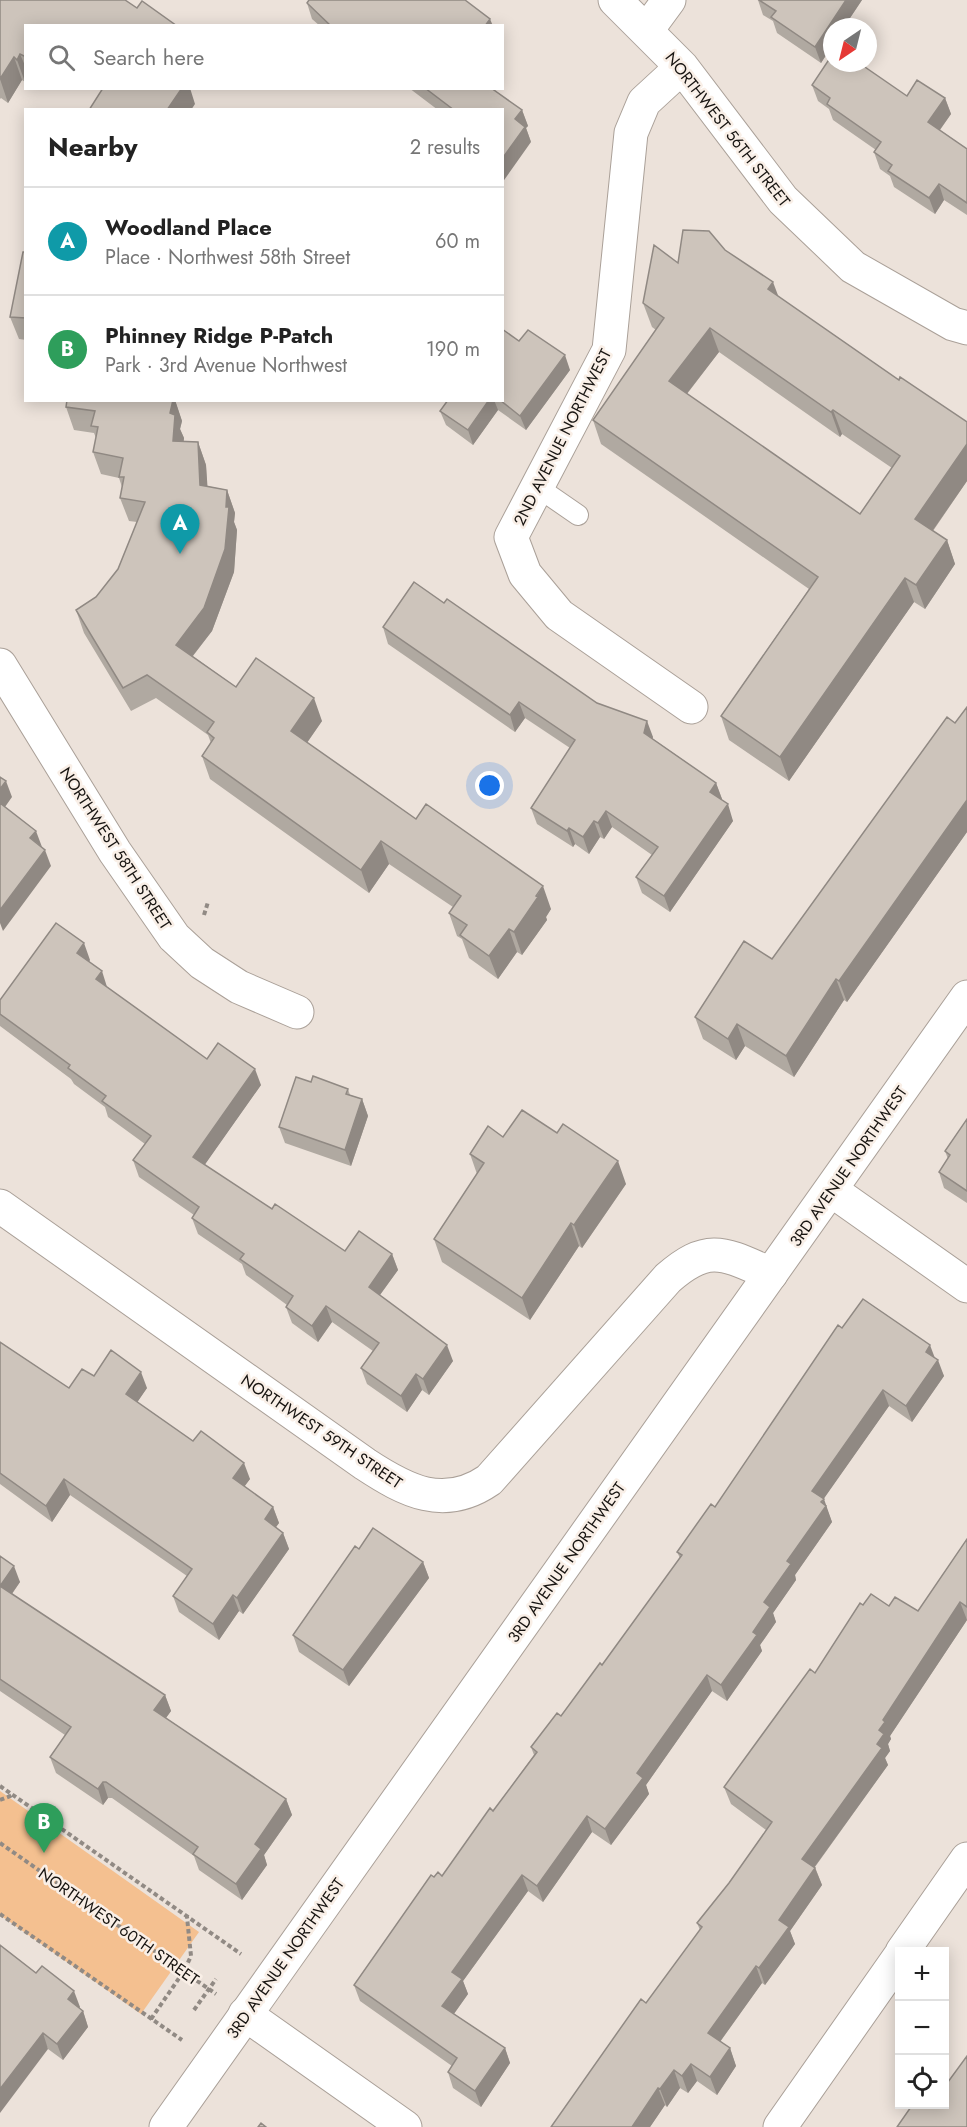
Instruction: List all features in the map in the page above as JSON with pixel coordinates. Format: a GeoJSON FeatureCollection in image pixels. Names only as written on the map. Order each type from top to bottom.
{"type":"FeatureCollection","features":[{"type":"Feature","properties":{"kind":"street","name":"NORTHWEST 56TH STREET"},"geometry":{"type":"LineString","coordinates":[[615,0],[648,30],[682,67],[783,200],[853,267],[953,324],[967,328]]}},
{"type":"Feature","properties":{"kind":"street"},"geometry":{"type":"LineString","coordinates":[[648,30],[669,0]]}},
{"type":"Feature","properties":{"kind":"street","name":"2ND AVENUE NORTHWEST"},"geometry":{"type":"LineString","coordinates":[[682,67],[644,102],[631,133],[609,350],[511,537],[525,574],[559,615],[691,707]]}},
{"type":"Feature","properties":{"kind":"street","name":"NORTHWEST 58TH STREET"},"geometry":{"type":"LineString","coordinates":[[0,665],[115,852],[174,937],[202,963],[238,987],[297,1012]]}},
{"type":"Feature","properties":{"kind":"street","name":"3RD AVENUE NORTHWEST"},"geometry":{"type":"LineString","coordinates":[[166,2127],[967,997]]}},
{"type":"Feature","properties":{"kind":"street"},"geometry":{"type":"LineString","coordinates":[[831,1190],[967,1286]]}},
{"type":"Feature","properties":{"kind":"street","name":"NORTHWEST 59TH STREET"},"geometry":{"type":"LineString","coordinates":[[0,1206],[365,1464],[391,1481],[428,1495],[461,1494],[489,1480],[668,1278],[692,1259],[718,1253],[771,1274]]}},
{"type":"Feature","properties":{"kind":"street"},"geometry":{"type":"LineString","coordinates":[[905,1947],[967,1859]]}},
{"type":"Feature","properties":{"kind":"street"},"geometry":{"type":"LineString","coordinates":[[780,2127],[895,1963]]}},
{"type":"Feature","properties":{"kind":"street"},"geometry":{"type":"LineString","coordinates":[[245,2014],[405,2127]]}},
{"type":"Feature","properties":{"kind":"lane"},"geometry":{"type":"LineString","coordinates":[[536,486],[578,516]]}},
{"type":"Feature","properties":{"kind":"path"},"geometry":{"type":"LineString","coordinates":[[0,1786],[250,1960]]}},
{"type":"Feature","properties":{"kind":"path"},"geometry":{"type":"LineString","coordinates":[[0,1800],[13,1795]]}},
{"type":"Feature","properties":{"kind":"path","name":"NORTHWEST 60TH STREET"},"geometry":{"type":"LineString","coordinates":[[0,1843],[209,1989]]}},
{"type":"Feature","properties":{"kind":"path"},"geometry":{"type":"LineString","coordinates":[[0,1914],[189,2046]]}},
{"type":"Feature","properties":{"kind":"path"},"geometry":{"type":"LineString","coordinates":[[151,2019],[184,1971],[191,1956],[187,1916]]}},
{"type":"Feature","properties":{"kind":"path"},"geometry":{"type":"LineString","coordinates":[[194,2010],[216,1979]]}},
{"type":"Feature","properties":{"kind":"shaded area"},"geometry":{"type":"Polygon","coordinates":[[[0,1791],[199,1932],[141,2014],[0,1915],[0,1791]]]}},
{"type":"Feature","properties":{"kind":"building"},"geometry":{"type":"Polygon","coordinates":[[[0,0],[125,0],[137,8],[142,1],[174,24],[24,24],[24,56],[20,54],[17,60],[14,57],[0,79],[0,0]]]}},
{"type":"Feature","properties":{"kind":"building"},"geometry":{"type":"Polygon","coordinates":[[[309,0],[465,0],[490,19],[486,24],[329,24],[307,3],[309,0]]]}},
{"type":"Feature","properties":{"kind":"building"},"geometry":{"type":"Polygon","coordinates":[[[759,0],[846,0],[834,18],[823,18],[823,35],[815,47],[771,17],[776,11],[759,0]]]}},
{"type":"Feature","properties":{"kind":"building"},"geometry":{"type":"Polygon","coordinates":[[[823,68],[823,72],[872,72],[907,96],[917,80],[945,98],[928,122],[967,149],[967,203],[939,184],[929,198],[888,171],[892,165],[874,152],[881,142],[827,104],[830,98],[812,85],[823,68]]]}},
{"type":"Feature","properties":{"kind":"building"},"geometry":{"type":"Polygon","coordinates":[[[102,90],[181,90],[168,108],[90,108],[102,90]]]}},
{"type":"Feature","properties":{"kind":"building"},"geometry":{"type":"Polygon","coordinates":[[[428,90],[494,90],[522,110],[515,119],[525,127],[504,156],[504,108],[451,108],[428,90]]]}},
{"type":"Feature","properties":{"kind":"building"},"geometry":{"type":"Polygon","coordinates":[[[683,230],[709,231],[725,250],[773,282],[768,289],[899,380],[900,377],[967,422],[967,444],[915,519],[947,540],[916,585],[905,578],[780,757],[721,716],[818,577],[593,420],[664,318],[643,303],[654,245],[678,263],[683,230]],[[710,328],[669,381],[860,514],[900,456],[833,410],[831,412],[710,328]]]}},
{"type":"Feature","properties":{"kind":"building"},"geometry":{"type":"Polygon","coordinates":[[[23,252],[24,252],[24,318],[10,317],[23,252]]]}},
{"type":"Feature","properties":{"kind":"building"},"geometry":{"type":"Polygon","coordinates":[[[504,330],[519,341],[528,330],[565,355],[520,416],[502,402],[504,330]]]}},
{"type":"Feature","properties":{"kind":"building"},"geometry":{"type":"Polygon","coordinates":[[[67,402],[173,402],[170,413],[175,415],[173,441],[198,442],[200,485],[227,490],[226,507],[229,507],[225,549],[204,608],[176,645],[236,687],[256,658],[314,698],[291,731],[416,819],[426,804],[543,886],[514,932],[509,929],[489,956],[460,935],[467,925],[449,913],[461,896],[381,841],[361,870],[202,756],[214,738],[207,732],[214,722],[147,675],[123,688],[76,610],[96,597],[118,569],[145,502],[120,498],[124,477],[119,477],[123,458],[93,452],[98,427],[91,426],[95,411],[66,407],[67,402]]]}},
{"type":"Feature","properties":{"kind":"building"},"geometry":{"type":"Polygon","coordinates":[[[447,402],[488,402],[468,430],[440,411],[447,402]]]}},
{"type":"Feature","properties":{"kind":"building"},"geometry":{"type":"Polygon","coordinates":[[[414,582],[444,603],[447,599],[597,703],[647,721],[644,733],[716,783],[710,792],[728,804],[664,896],[636,877],[658,847],[606,811],[598,823],[594,821],[583,837],[569,828],[567,831],[531,808],[575,740],[519,702],[510,715],[383,627],[414,582]]]}},
{"type":"Feature","properties":{"kind":"building"},"geometry":{"type":"Polygon","coordinates":[[[967,707],[967,800],[839,981],[836,979],[786,1056],[737,1024],[728,1039],[695,1017],[744,941],[772,959],[947,717],[955,723],[967,707]]]}},
{"type":"Feature","properties":{"kind":"building"},"geometry":{"type":"Polygon","coordinates":[[[0,777],[6,781],[0,789],[0,777]]]}},
{"type":"Feature","properties":{"kind":"building"},"geometry":{"type":"Polygon","coordinates":[[[0,803],[36,831],[30,838],[45,850],[0,910],[0,803]]]}},
{"type":"Feature","properties":{"kind":"building"},"geometry":{"type":"Polygon","coordinates":[[[56,923],[84,943],[77,953],[102,971],[96,979],[207,1059],[218,1043],[255,1069],[193,1157],[272,1209],[275,1204],[345,1251],[359,1231],[392,1254],[369,1287],[447,1345],[423,1379],[416,1374],[401,1396],[361,1368],[379,1343],[326,1306],[312,1326],[286,1307],[293,1296],[240,1259],[244,1254],[192,1218],[199,1207],[133,1160],[151,1136],[102,1101],[106,1096],[68,1068],[70,1065],[0,1014],[0,1000],[56,923]]]}},
{"type":"Feature","properties":{"kind":"building"},"geometry":{"type":"Polygon","coordinates":[[[313,1076],[348,1089],[346,1094],[362,1099],[345,1150],[279,1127],[296,1077],[311,1082],[313,1076]]]}},
{"type":"Feature","properties":{"kind":"building"},"geometry":{"type":"Polygon","coordinates":[[[522,1110],[557,1133],[563,1124],[618,1161],[574,1225],[571,1223],[522,1298],[434,1239],[484,1163],[470,1154],[488,1126],[503,1137],[522,1110]]]}},
{"type":"Feature","properties":{"kind":"building"},"geometry":{"type":"Polygon","coordinates":[[[967,1119],[967,1191],[939,1172],[950,1155],[945,1151],[967,1119]]]}},
{"type":"Feature","properties":{"kind":"building"},"geometry":{"type":"Polygon","coordinates":[[[863,1299],[930,1345],[926,1352],[938,1360],[906,1406],[883,1390],[812,1491],[824,1499],[821,1502],[826,1506],[787,1561],[791,1564],[764,1602],[770,1607],[753,1632],[757,1635],[721,1685],[707,1675],[637,1773],[643,1778],[605,1829],[587,1816],[537,1886],[522,1875],[452,1972],[462,1979],[442,2006],[505,2048],[475,2091],[448,2072],[457,2058],[354,1985],[431,1875],[434,1877],[438,1872],[442,1876],[490,1808],[493,1811],[537,1752],[531,1747],[557,1713],[561,1716],[600,1663],[602,1665],[682,1555],[677,1552],[711,1504],[715,1507],[838,1325],[842,1328],[863,1299]]]}},
{"type":"Feature","properties":{"kind":"building"},"geometry":{"type":"Polygon","coordinates":[[[0,1342],[69,1388],[82,1369],[94,1376],[111,1350],[141,1372],[126,1394],[193,1441],[201,1431],[244,1463],[233,1478],[273,1507],[265,1519],[283,1533],[237,1598],[233,1595],[213,1624],[173,1596],[192,1569],[64,1479],[46,1506],[0,1473],[0,1342]]]}},
{"type":"Feature","properties":{"kind":"building"},"geometry":{"type":"Polygon","coordinates":[[[373,1528],[423,1562],[343,1670],[293,1635],[355,1546],[359,1549],[373,1528]]]}},
{"type":"Feature","properties":{"kind":"building"},"geometry":{"type":"Polygon","coordinates":[[[967,1539],[967,1607],[960,1602],[883,1720],[885,1722],[879,1730],[884,1734],[877,1744],[882,1748],[802,1859],[815,1868],[779,1920],[789,1927],[759,1968],[756,1966],[708,2033],[730,2048],[710,2077],[691,2064],[682,2076],[674,2070],[660,2089],[658,2088],[632,2127],[551,2127],[641,1999],[646,2003],[702,1927],[697,1923],[729,1883],[772,1822],[724,1787],[810,1669],[815,1673],[860,1603],[863,1605],[871,1594],[889,1606],[895,1597],[918,1611],[967,1539]]]}},
{"type":"Feature","properties":{"kind":"building"},"geometry":{"type":"Polygon","coordinates":[[[0,1556],[14,1566],[0,1586],[0,1556]]]}},
{"type":"Feature","properties":{"kind":"building"},"geometry":{"type":"Polygon","coordinates":[[[0,1586],[165,1695],[154,1710],[286,1799],[255,1844],[261,1849],[236,1884],[193,1854],[198,1847],[106,1782],[103,1782],[98,1789],[50,1757],[71,1727],[0,1679],[0,1586]]]}},
{"type":"Feature","properties":{"kind":"building"},"geometry":{"type":"Polygon","coordinates":[[[0,1945],[36,1973],[42,1966],[74,1991],[68,1999],[83,2011],[57,2044],[43,2033],[0,2089],[0,1945]]]}},
{"type":"Feature","properties":{"kind":"building"},"geometry":{"type":"Polygon","coordinates":[[[967,2056],[967,2127],[897,2127],[910,2109],[949,2109],[949,2081],[967,2056]]]}},
{"type":"Feature","properties":{"kind":"place","name":"Woodland Place"},"geometry":{"type":"Point","coordinates":[180,554]}},
{"type":"Feature","properties":{"kind":"place","name":"Phinney Ridge P-Patch"},"geometry":{"type":"Point","coordinates":[44,1853]}}]}
